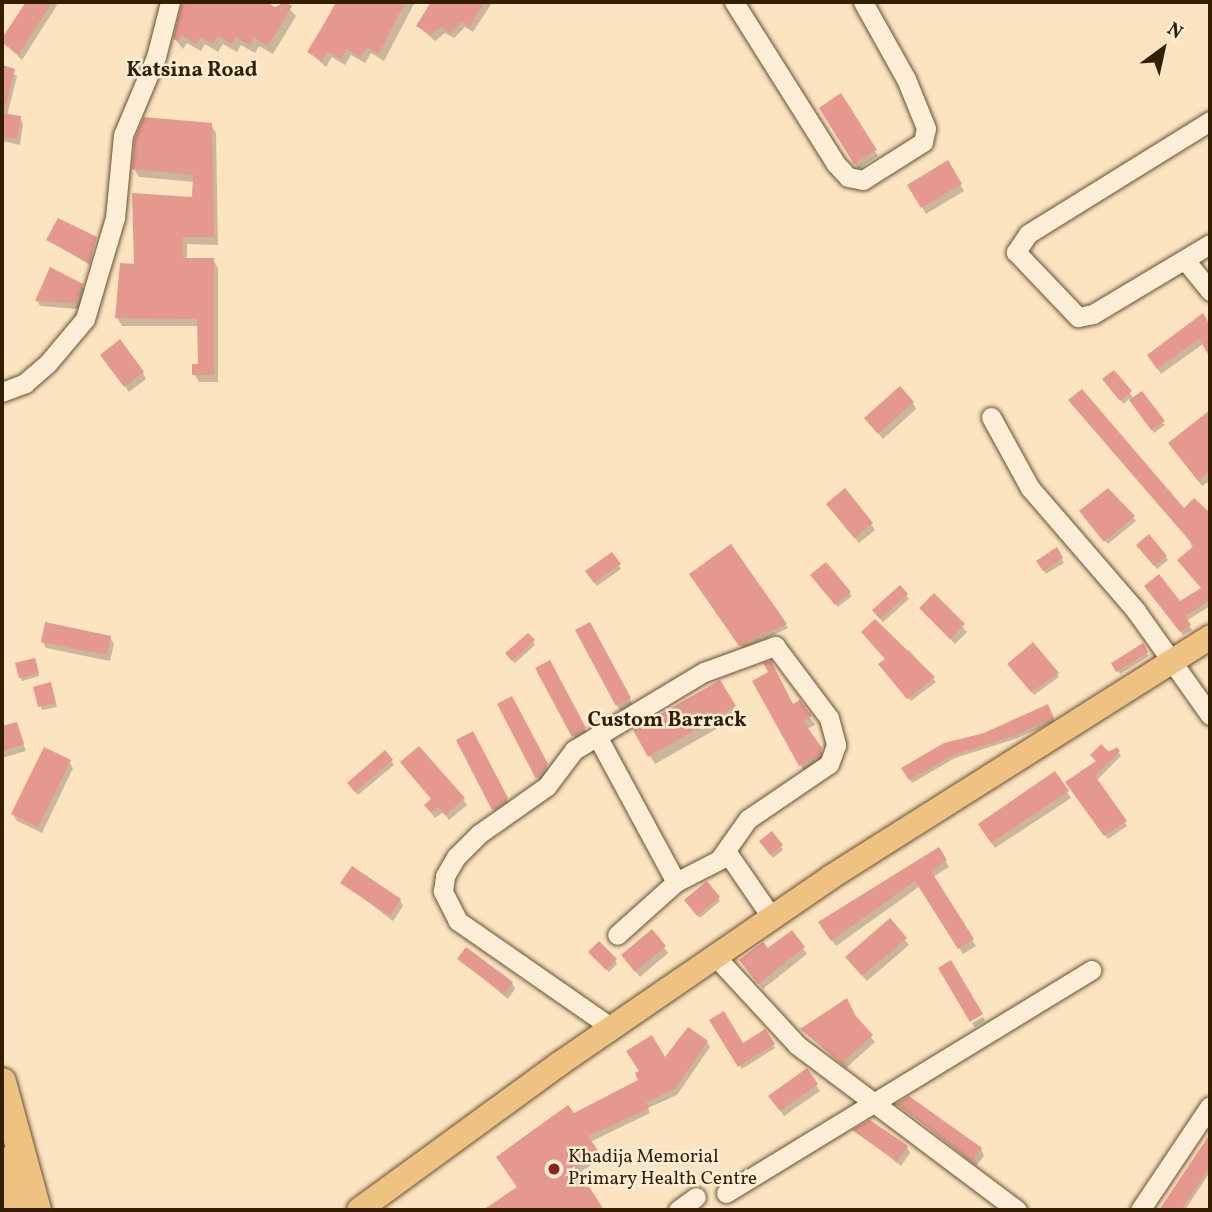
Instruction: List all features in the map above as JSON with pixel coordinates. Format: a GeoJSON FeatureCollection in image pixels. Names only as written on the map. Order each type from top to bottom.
{"type":"FeatureCollection","features":[{"type":"Feature","properties":{"kind":"highway"},"geometry":{"type":"LineString","coordinates":[[2,1082],[37,1210]]}},
{"type":"Feature","properties":{"kind":"highway"},"geometry":{"type":"LineString","coordinates":[[2,1161],[16,1210]]}},
{"type":"Feature","properties":{"kind":"main road"},"geometry":{"type":"LineString","coordinates":[[359,1210],[612,1028],[895,834],[1210,637]]}},
{"type":"Feature","properties":{"kind":"street"},"geometry":{"type":"LineString","coordinates":[[2,392],[25,383],[48,363],[85,319],[116,218],[123,135],[156,57],[170,2]]}},
{"type":"Feature","properties":{"kind":"street"},"geometry":{"type":"LineString","coordinates":[[734,2],[835,164],[848,177],[863,180],[923,142],[926,128],[906,79],[863,2]]}},
{"type":"Feature","properties":{"kind":"street"},"geometry":{"type":"LineString","coordinates":[[1210,121],[1028,234],[1016,252],[1078,317],[1093,314],[1210,244]]}},
{"type":"Feature","properties":{"kind":"street"},"geometry":{"type":"LineString","coordinates":[[1185,260],[1210,291]]}},
{"type":"Feature","properties":{"kind":"street"},"geometry":{"type":"LineString","coordinates":[[991,417],[1030,488],[1174,659],[1210,715]]}},
{"type":"Feature","properties":{"kind":"street"},"geometry":{"type":"LineString","coordinates":[[612,1028],[458,921],[443,891],[456,857],[547,786],[573,750],[704,672],[745,659],[771,645],[778,648],[830,718],[835,735],[834,754],[821,772],[748,819],[719,860],[676,882],[617,935]]}},
{"type":"Feature","properties":{"kind":"street"},"geometry":{"type":"LineString","coordinates":[[597,736],[676,882]]}},
{"type":"Feature","properties":{"kind":"street"},"geometry":{"type":"LineString","coordinates":[[726,851],[772,918]]}},
{"type":"Feature","properties":{"kind":"street"},"geometry":{"type":"LineString","coordinates":[[715,956],[797,1045],[1017,1210]]}},
{"type":"Feature","properties":{"kind":"street"},"geometry":{"type":"LineString","coordinates":[[726,1193],[870,1101],[1091,970]]}},
{"type":"Feature","properties":{"kind":"street"},"geometry":{"type":"LineString","coordinates":[[1140,1210],[1210,1106]]}},
{"type":"Feature","properties":{"kind":"street"},"geometry":{"type":"LineString","coordinates":[[678,1210],[696,1197]]}},
{"type":"Feature","properties":{"kind":"building"},"geometry":{"type":"Polygon","coordinates":[[[26,2],[52,2],[19,54],[2,43],[2,38],[26,2]]]}},
{"type":"Feature","properties":{"kind":"building"},"geometry":{"type":"Polygon","coordinates":[[[182,2],[266,2],[275,7],[286,2],[292,6],[268,46],[254,38],[249,45],[236,37],[232,44],[218,36],[213,44],[200,37],[196,44],[182,35],[178,41],[173,39],[182,2]]]}},
{"type":"Feature","properties":{"kind":"building"},"geometry":{"type":"Polygon","coordinates":[[[337,2],[405,2],[379,54],[367,47],[360,57],[347,49],[341,59],[328,51],[322,61],[307,52],[337,2]]]}},
{"type":"Feature","properties":{"kind":"building"},"geometry":{"type":"Polygon","coordinates":[[[431,2],[485,2],[469,27],[461,22],[450,33],[441,27],[431,35],[416,26],[431,2]]]}},
{"type":"Feature","properties":{"kind":"building"},"geometry":{"type":"Polygon","coordinates":[[[2,65],[15,69],[6,105],[2,105],[2,65]]]}},
{"type":"Feature","properties":{"kind":"building"},"geometry":{"type":"Polygon","coordinates":[[[841,93],[877,150],[854,164],[819,108],[841,93]]]}},
{"type":"Feature","properties":{"kind":"building"},"geometry":{"type":"Polygon","coordinates":[[[2,113],[21,116],[17,139],[2,137],[2,113]]]}},
{"type":"Feature","properties":{"kind":"building"},"geometry":{"type":"Polygon","coordinates":[[[144,117],[212,123],[214,237],[183,237],[183,258],[214,258],[214,375],[192,375],[192,364],[198,364],[197,319],[115,318],[120,263],[134,264],[132,193],[192,197],[193,175],[132,169],[135,138],[144,117]]]}},
{"type":"Feature","properties":{"kind":"building"},"geometry":{"type":"Polygon","coordinates":[[[948,160],[962,184],[921,208],[907,185],[948,160]]]}},
{"type":"Feature","properties":{"kind":"building"},"geometry":{"type":"Polygon","coordinates":[[[58,218],[97,237],[89,263],[46,240],[58,218]]]}},
{"type":"Feature","properties":{"kind":"building"},"geometry":{"type":"Polygon","coordinates":[[[50,267],[83,284],[76,303],[35,301],[50,267]]]}},
{"type":"Feature","properties":{"kind":"building"},"geometry":{"type":"Polygon","coordinates":[[[1203,313],[1210,325],[1210,357],[1199,339],[1157,369],[1147,355],[1203,313]]]}},
{"type":"Feature","properties":{"kind":"building"},"geometry":{"type":"Polygon","coordinates":[[[120,339],[144,372],[124,387],[100,355],[120,339]]]}},
{"type":"Feature","properties":{"kind":"building"},"geometry":{"type":"Polygon","coordinates":[[[1114,370],[1132,391],[1120,401],[1102,379],[1114,370]]]}},
{"type":"Feature","properties":{"kind":"building"},"geometry":{"type":"Polygon","coordinates":[[[900,386],[914,402],[878,434],[864,418],[900,386]]]}},
{"type":"Feature","properties":{"kind":"building"},"geometry":{"type":"Polygon","coordinates":[[[1082,389],[1184,508],[1194,498],[1210,513],[1210,600],[1185,616],[1191,625],[1180,632],[1144,586],[1159,574],[1180,601],[1201,588],[1177,560],[1194,546],[1068,400],[1082,389]]]}},
{"type":"Feature","properties":{"kind":"building"},"geometry":{"type":"Polygon","coordinates":[[[1142,391],[1165,421],[1151,430],[1129,400],[1142,391]]]}},
{"type":"Feature","properties":{"kind":"building"},"geometry":{"type":"Polygon","coordinates":[[[1210,410],[1210,471],[1198,481],[1168,443],[1210,410]]]}},
{"type":"Feature","properties":{"kind":"building"},"geometry":{"type":"Polygon","coordinates":[[[845,488],[873,523],[854,538],[826,504],[845,488]]]}},
{"type":"Feature","properties":{"kind":"building"},"geometry":{"type":"Polygon","coordinates":[[[1108,488],[1135,516],[1104,542],[1079,511],[1108,488]]]}},
{"type":"Feature","properties":{"kind":"building"},"geometry":{"type":"Polygon","coordinates":[[[1149,534],[1167,556],[1154,566],[1136,545],[1149,534]]]}},
{"type":"Feature","properties":{"kind":"building"},"geometry":{"type":"Polygon","coordinates":[[[731,544],[787,624],[739,646],[689,574],[731,544]]]}},
{"type":"Feature","properties":{"kind":"building"},"geometry":{"type":"Polygon","coordinates":[[[1057,547],[1063,558],[1043,571],[1036,561],[1057,547]]]}},
{"type":"Feature","properties":{"kind":"building"},"geometry":{"type":"Polygon","coordinates":[[[612,552],[621,564],[594,583],[585,571],[612,552]]]}},
{"type":"Feature","properties":{"kind":"building"},"geometry":{"type":"Polygon","coordinates":[[[826,562],[851,592],[835,605],[810,575],[826,562]]]}},
{"type":"Feature","properties":{"kind":"building"},"geometry":{"type":"Polygon","coordinates":[[[900,585],[908,594],[880,619],[872,610],[900,585]]]}},
{"type":"Feature","properties":{"kind":"building"},"geometry":{"type":"Polygon","coordinates":[[[934,593],[965,624],[950,639],[919,608],[934,593]]]}},
{"type":"Feature","properties":{"kind":"building"},"geometry":{"type":"Polygon","coordinates":[[[875,619],[935,677],[907,699],[878,664],[885,659],[861,632],[875,619]]]}},
{"type":"Feature","properties":{"kind":"building"},"geometry":{"type":"Polygon","coordinates":[[[45,622],[111,636],[107,655],[41,642],[45,622]]]}},
{"type":"Feature","properties":{"kind":"building"},"geometry":{"type":"Polygon","coordinates":[[[590,622],[631,698],[616,706],[575,630],[590,622]]]}},
{"type":"Feature","properties":{"kind":"building"},"geometry":{"type":"Polygon","coordinates":[[[528,633],[535,640],[512,661],[505,653],[528,633]]]}},
{"type":"Feature","properties":{"kind":"building"},"geometry":{"type":"Polygon","coordinates":[[[1033,642],[1059,673],[1031,692],[1007,664],[1033,642]]]}},
{"type":"Feature","properties":{"kind":"building"},"geometry":{"type":"Polygon","coordinates":[[[1143,643],[1148,652],[1116,672],[1111,663],[1143,643]]]}},
{"type":"Feature","properties":{"kind":"building"},"geometry":{"type":"Polygon","coordinates":[[[35,658],[39,673],[19,678],[15,663],[35,658]]]}},
{"type":"Feature","properties":{"kind":"building"},"geometry":{"type":"Polygon","coordinates":[[[550,660],[586,728],[572,737],[535,668],[550,660]]]}},
{"type":"Feature","properties":{"kind":"building"},"geometry":{"type":"Polygon","coordinates":[[[771,661],[793,704],[800,700],[812,716],[803,721],[822,748],[819,755],[799,766],[752,681],[768,672],[763,663],[771,661]]]}},
{"type":"Feature","properties":{"kind":"building"},"geometry":{"type":"Polygon","coordinates":[[[720,680],[736,706],[648,757],[633,730],[720,680]]]}},
{"type":"Feature","properties":{"kind":"building"},"geometry":{"type":"Polygon","coordinates":[[[51,682],[56,703],[38,707],[33,687],[51,682]]]}},
{"type":"Feature","properties":{"kind":"building"},"geometry":{"type":"Polygon","coordinates":[[[512,696],[548,764],[536,779],[497,704],[512,696]]]}},
{"type":"Feature","properties":{"kind":"building"},"geometry":{"type":"Polygon","coordinates":[[[1048,704],[1054,718],[1013,736],[953,755],[909,780],[901,768],[944,743],[984,733],[1048,704]]]}},
{"type":"Feature","properties":{"kind":"building"},"geometry":{"type":"Polygon","coordinates":[[[17,722],[24,744],[2,751],[2,726],[17,722]]]}},
{"type":"Feature","properties":{"kind":"building"},"geometry":{"type":"Polygon","coordinates":[[[473,731],[508,798],[492,810],[456,740],[473,731]]]}},
{"type":"Feature","properties":{"kind":"building"},"geometry":{"type":"Polygon","coordinates":[[[1101,744],[1109,752],[1117,747],[1120,751],[1095,776],[1127,821],[1104,836],[1065,782],[1096,761],[1090,755],[1101,744]]]}},
{"type":"Feature","properties":{"kind":"building"},"geometry":{"type":"Polygon","coordinates":[[[419,746],[465,798],[445,815],[438,807],[431,813],[424,805],[431,799],[400,762],[419,746]]]}},
{"type":"Feature","properties":{"kind":"building"},"geometry":{"type":"Polygon","coordinates":[[[44,747],[71,760],[38,827],[11,814],[44,747]]]}},
{"type":"Feature","properties":{"kind":"building"},"geometry":{"type":"Polygon","coordinates":[[[385,750],[393,760],[355,792],[347,783],[385,750]]]}},
{"type":"Feature","properties":{"kind":"building"},"geometry":{"type":"Polygon","coordinates":[[[1055,771],[1069,791],[991,843],[978,824],[1055,771]]]}},
{"type":"Feature","properties":{"kind":"building"},"geometry":{"type":"Polygon","coordinates":[[[772,831],[783,845],[770,855],[759,841],[772,831]]]}},
{"type":"Feature","properties":{"kind":"building"},"geometry":{"type":"Polygon","coordinates":[[[939,847],[947,860],[931,871],[974,939],[958,949],[915,881],[831,941],[818,922],[939,847]]]}},
{"type":"Feature","properties":{"kind":"building"},"geometry":{"type":"Polygon","coordinates":[[[352,866],[401,899],[390,916],[340,883],[352,866]]]}},
{"type":"Feature","properties":{"kind":"building"},"geometry":{"type":"Polygon","coordinates":[[[707,881],[720,897],[697,916],[684,900],[707,881]]]}},
{"type":"Feature","properties":{"kind":"building"},"geometry":{"type":"Polygon","coordinates":[[[890,918],[907,938],[862,976],[845,957],[890,918]]]}},
{"type":"Feature","properties":{"kind":"building"},"geometry":{"type":"Polygon","coordinates":[[[652,929],[666,946],[635,972],[621,955],[652,929]]]}},
{"type":"Feature","properties":{"kind":"building"},"geometry":{"type":"Polygon","coordinates":[[[792,930],[805,947],[758,984],[739,960],[763,942],[768,948],[792,930]]]}},
{"type":"Feature","properties":{"kind":"building"},"geometry":{"type":"Polygon","coordinates":[[[599,941],[617,959],[606,970],[588,952],[599,941]]]}},
{"type":"Feature","properties":{"kind":"building"},"geometry":{"type":"Polygon","coordinates":[[[466,947],[513,982],[504,994],[457,959],[466,947]]]}},
{"type":"Feature","properties":{"kind":"building"},"geometry":{"type":"Polygon","coordinates":[[[951,960],[983,1014],[970,1022],[938,968],[951,960]]]}},
{"type":"Feature","properties":{"kind":"building"},"geometry":{"type":"Polygon","coordinates":[[[847,998],[855,1015],[873,1035],[842,1063],[800,1029],[847,998]]]}},
{"type":"Feature","properties":{"kind":"building"},"geometry":{"type":"Polygon","coordinates":[[[724,1011],[743,1043],[765,1029],[775,1044],[738,1067],[709,1020],[724,1011]]]}},
{"type":"Feature","properties":{"kind":"building"},"geometry":{"type":"Polygon","coordinates":[[[688,1027],[708,1041],[675,1089],[646,1102],[649,1108],[588,1136],[599,1152],[577,1168],[604,1210],[483,1210],[517,1187],[496,1157],[568,1105],[574,1113],[638,1080],[635,1073],[639,1071],[626,1051],[652,1035],[665,1057],[688,1027]]]}},
{"type":"Feature","properties":{"kind":"building"},"geometry":{"type":"Polygon","coordinates":[[[807,1068],[818,1084],[780,1111],[768,1096],[807,1068]]]}},
{"type":"Feature","properties":{"kind":"building"},"geometry":{"type":"Polygon","coordinates":[[[909,1096],[982,1148],[973,1161],[896,1104],[909,1096]]]}},
{"type":"Feature","properties":{"kind":"building"},"geometry":{"type":"Polygon","coordinates":[[[870,1120],[908,1146],[897,1161],[852,1130],[870,1120]]]}},
{"type":"Feature","properties":{"kind":"building"},"geometry":{"type":"Polygon","coordinates":[[[1210,1134],[1210,1167],[1181,1210],[1159,1210],[1210,1134]]]}},
{"type":"Feature","properties":{"kind":"place","name":"Khadija Memorial Primary Health Centre"},"geometry":{"type":"Point","coordinates":[554,1169]}},
{"type":"Feature","properties":{"kind":"district","name":"Katsina Road"},"geometry":{"type":"Point","coordinates":[192,71]}},
{"type":"Feature","properties":{"kind":"district","name":"Custom Barrack"},"geometry":{"type":"Point","coordinates":[667,721]}}]}
